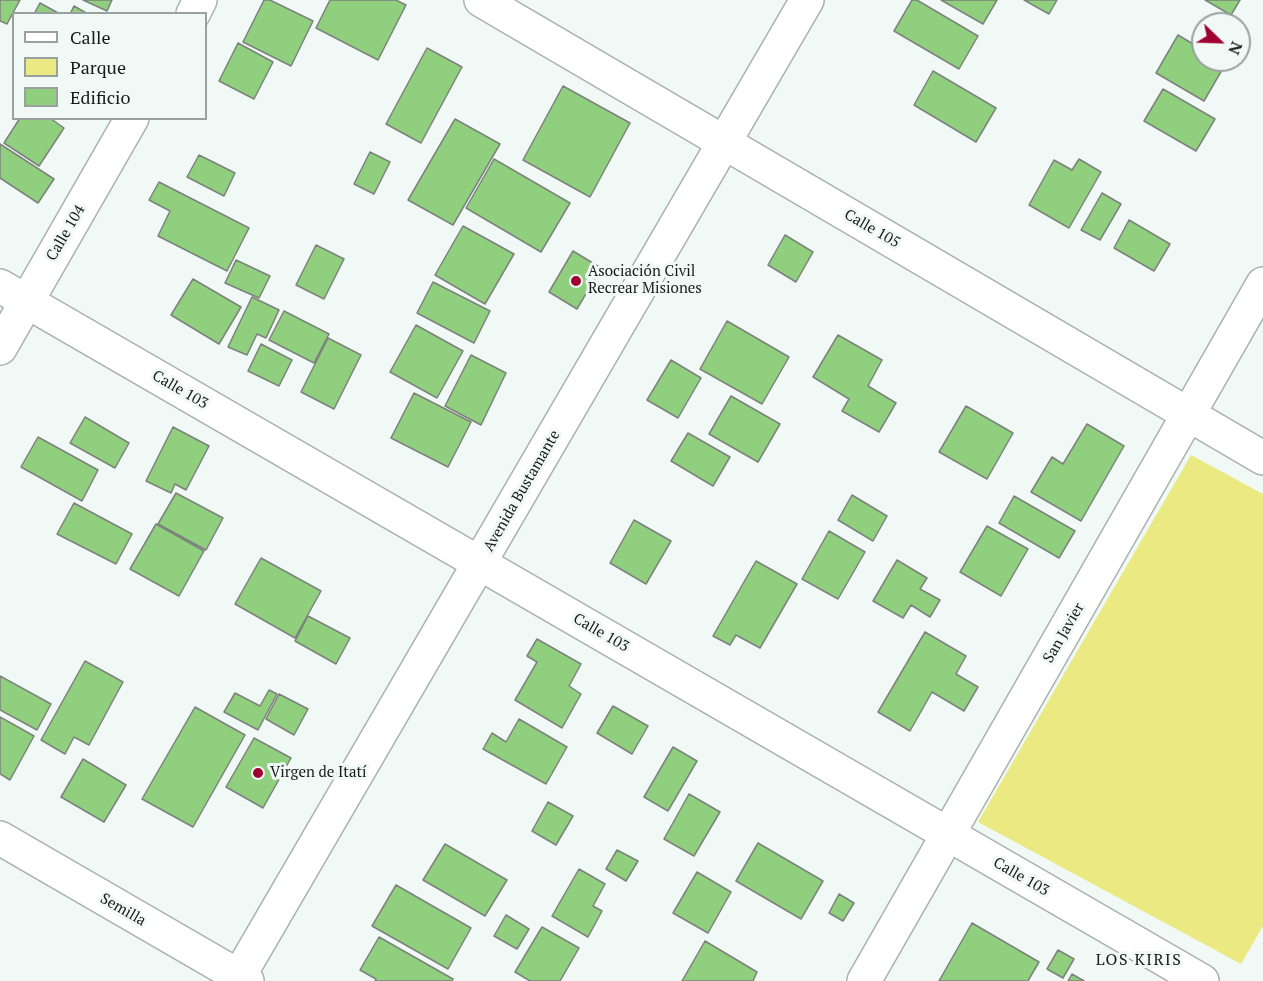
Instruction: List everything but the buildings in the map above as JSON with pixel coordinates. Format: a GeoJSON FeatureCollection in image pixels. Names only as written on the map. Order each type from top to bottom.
{"type":"FeatureCollection","features":[{"type":"Feature","properties":{"kind":"street","name":"Calle 105"},"geometry":{"type":"LineString","coordinates":[[481,0],[1263,458]]}},
{"type":"Feature","properties":{"kind":"street","name":"Avenida Bustamante"},"geometry":{"type":"LineString","coordinates":[[241,979],[807,0]]}},
{"type":"Feature","properties":{"kind":"street","name":"Calle 104"},"geometry":{"type":"LineString","coordinates":[[0,348],[13,293],[131,120]]}},
{"type":"Feature","properties":{"kind":"street","name":"San Javier"},"geometry":{"type":"LineString","coordinates":[[864,981],[1263,284]]}},
{"type":"Feature","properties":{"kind":"street","name":"Calle 103"},"geometry":{"type":"LineString","coordinates":[[13,293],[1202,981]]}},
{"type":"Feature","properties":{"kind":"street","name":"Semilla"},"geometry":{"type":"LineString","coordinates":[[0,838],[241,979]]}},
{"type":"Feature","properties":{"kind":"green space"},"geometry":{"type":"Polygon","coordinates":[[[1191,455],[1263,494],[1263,926],[1241,964],[978,822],[1191,455]]]}},
{"type":"Feature","properties":{"kind":"place","name":"Asociación Civil Recrear Misiones"},"geometry":{"type":"Point","coordinates":[576,281]}},
{"type":"Feature","properties":{"kind":"place","name":"Virgen de Itatí"},"geometry":{"type":"Point","coordinates":[258,773]}},
{"type":"Feature","properties":{"kind":"district","name":"LOS KIRIS"},"geometry":{"type":"Point","coordinates":[1139,960]}}]}
